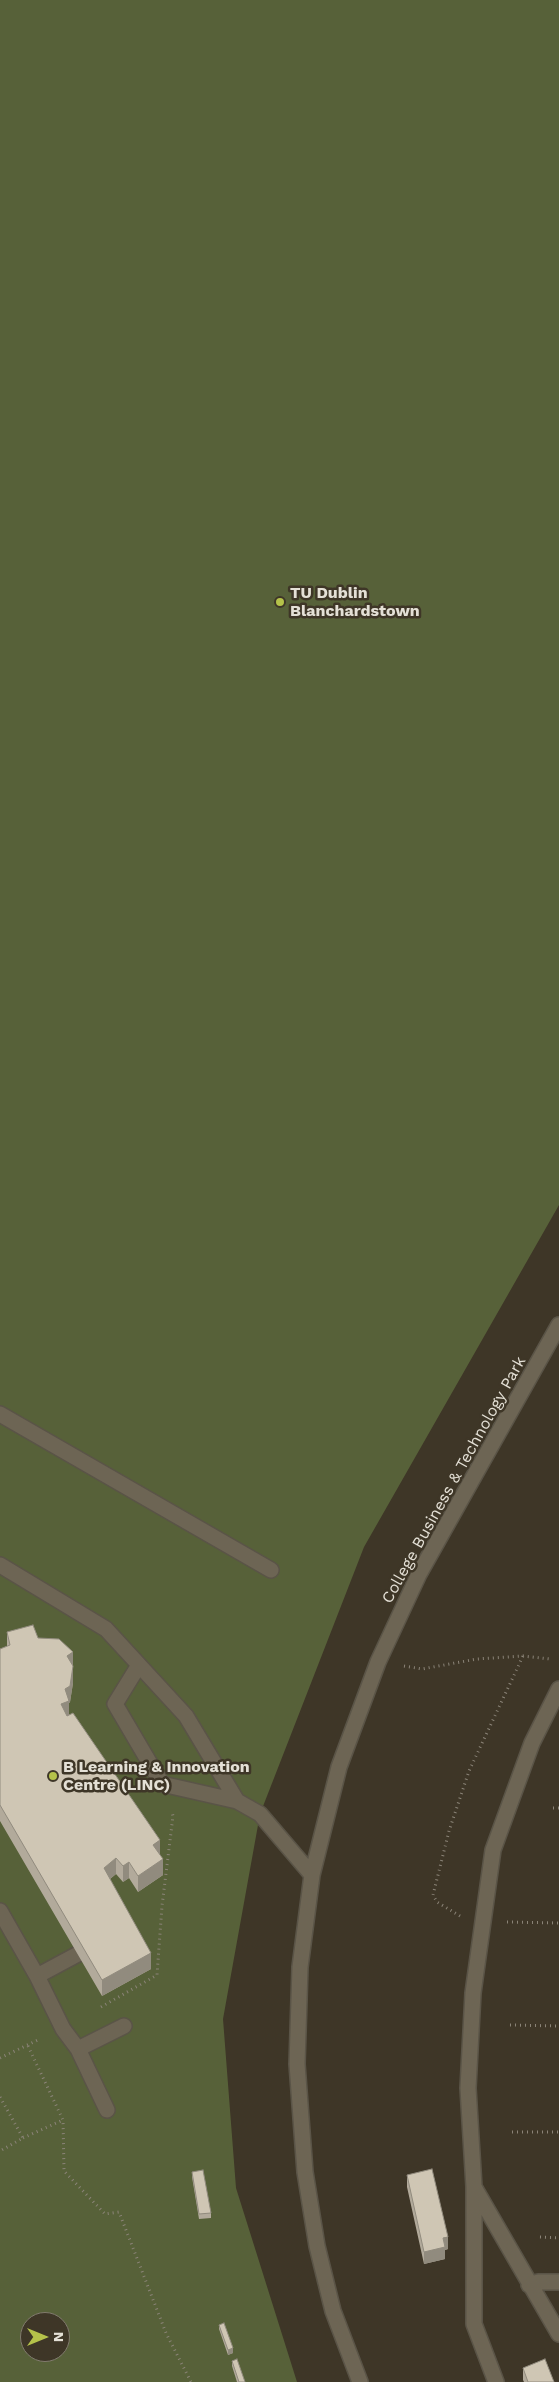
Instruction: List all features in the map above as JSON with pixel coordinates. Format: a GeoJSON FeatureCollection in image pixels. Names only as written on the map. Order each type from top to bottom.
{"type":"FeatureCollection","features":[{"type":"Feature","properties":{"kind":"lane","name":"College Business & Technology Park"},"geometry":{"type":"LineString","coordinates":[[360,2382],[333,2310],[317,2246],[305,2172],[297,2064],[300,1967],[312,1874],[339,1767],[378,1662],[419,1574],[559,1325]]}},
{"type":"Feature","properties":{"kind":"lane"},"geometry":{"type":"LineString","coordinates":[[0,1414],[270,1570]]}},
{"type":"Feature","properties":{"kind":"lane"},"geometry":{"type":"LineString","coordinates":[[0,1565],[106,1629],[186,1716],[237,1801]]}},
{"type":"Feature","properties":{"kind":"lane"},"geometry":{"type":"LineString","coordinates":[[139,1665],[116,1704],[162,1784],[237,1801],[260,1814],[312,1874]]}},
{"type":"Feature","properties":{"kind":"lane"},"geometry":{"type":"LineString","coordinates":[[496,2382],[474,2324],[474,2187],[468,2088],[473,1993],[493,1850],[532,1743],[559,1689]]}},
{"type":"Feature","properties":{"kind":"lane"},"geometry":{"type":"LineString","coordinates":[[0,1911],[37,1976],[63,2029],[78,2049],[107,2110]]}},
{"type":"Feature","properties":{"kind":"lane"},"geometry":{"type":"LineString","coordinates":[[37,1976],[78,1954]]}},
{"type":"Feature","properties":{"kind":"lane"},"geometry":{"type":"LineString","coordinates":[[78,2049],[124,2026]]}},
{"type":"Feature","properties":{"kind":"lane"},"geometry":{"type":"LineString","coordinates":[[474,2187],[559,2334]]}},
{"type":"Feature","properties":{"kind":"lane"},"geometry":{"type":"LineString","coordinates":[[529,2285],[538,2282],[559,2282]]}},
{"type":"Feature","properties":{"kind":"path"},"geometry":{"type":"LineString","coordinates":[[378,1662],[422,1669],[477,1659],[523,1656],[550,1659]]}},
{"type":"Feature","properties":{"kind":"path"},"geometry":{"type":"LineString","coordinates":[[461,1917],[437,1902],[433,1895],[450,1831],[470,1771],[523,1656]]}},
{"type":"Feature","properties":{"kind":"path"},"geometry":{"type":"LineString","coordinates":[[0,2058],[63,2029],[157,1975],[162,1906],[173,1816],[162,1784]]}},
{"type":"Feature","properties":{"kind":"path"},"geometry":{"type":"LineString","coordinates":[[553,1808],[559,1808]]}},
{"type":"Feature","properties":{"kind":"path"},"geometry":{"type":"LineString","coordinates":[[504,1922],[559,1923]]}},
{"type":"Feature","properties":{"kind":"path"},"geometry":{"type":"LineString","coordinates":[[510,2025],[559,2026]]}},
{"type":"Feature","properties":{"kind":"path"},"geometry":{"type":"LineString","coordinates":[[28,2046],[63,2120],[64,2171],[106,2214],[119,2212],[166,2333],[191,2382]]}},
{"type":"Feature","properties":{"kind":"path"},"geometry":{"type":"LineString","coordinates":[[0,2097],[23,2138]]}},
{"type":"Feature","properties":{"kind":"path"},"geometry":{"type":"LineString","coordinates":[[0,2151],[23,2138],[63,2120]]}},
{"type":"Feature","properties":{"kind":"path"},"geometry":{"type":"LineString","coordinates":[[512,2132],[559,2132]]}},
{"type":"Feature","properties":{"kind":"path"},"geometry":{"type":"LineString","coordinates":[[540,2238],[559,2238]]}},
{"type":"Feature","properties":{"kind":"green space","name":"TU Dublin Blanchardstown"},"geometry":{"type":"Polygon","coordinates":[[[0,0],[559,0],[559,1205],[364,1547],[260,1814],[223,2019],[236,2188],[297,2382],[0,2382],[0,0]]]}},
{"type":"Feature","properties":{"kind":"building","name":"B Learning & Innovation Centre (LINC)"},"geometry":{"type":"Polygon","coordinates":[[[33,1625],[38,1638],[59,1639],[73,1652],[67,1656],[73,1666],[70,1686],[65,1689],[69,1701],[61,1704],[67,1716],[73,1713],[160,1840],[153,1845],[163,1859],[138,1876],[129,1862],[123,1866],[116,1858],[104,1868],[151,1953],[102,1980],[0,1805],[0,1649],[10,1645],[7,1632],[33,1625]]]}},
{"type":"Feature","properties":{"kind":"building"},"geometry":{"type":"Polygon","coordinates":[[[432,2169],[448,2237],[443,2238],[445,2247],[424,2252],[407,2175],[432,2169]]]}},
{"type":"Feature","properties":{"kind":"building"},"geometry":{"type":"Polygon","coordinates":[[[203,2170],[211,2213],[199,2214],[192,2172],[203,2170]]]}},
{"type":"Feature","properties":{"kind":"building"},"geometry":{"type":"Polygon","coordinates":[[[224,2323],[233,2348],[228,2350],[219,2325],[224,2323]]]}},
{"type":"Feature","properties":{"kind":"building"},"geometry":{"type":"Polygon","coordinates":[[[237,2359],[245,2382],[239,2382],[232,2361],[237,2359]]]}},
{"type":"Feature","properties":{"kind":"building"},"geometry":{"type":"Polygon","coordinates":[[[545,2359],[554,2382],[528,2382],[523,2368],[545,2359]]]}},
{"type":"Feature","properties":{"kind":"place","name":"TU Dublin Blanchardstown"},"geometry":{"type":"Point","coordinates":[280,602]}},
{"type":"Feature","properties":{"kind":"place","name":"B Learning & Innovation Centre (LINC)"},"geometry":{"type":"Point","coordinates":[53,1776]}}]}
